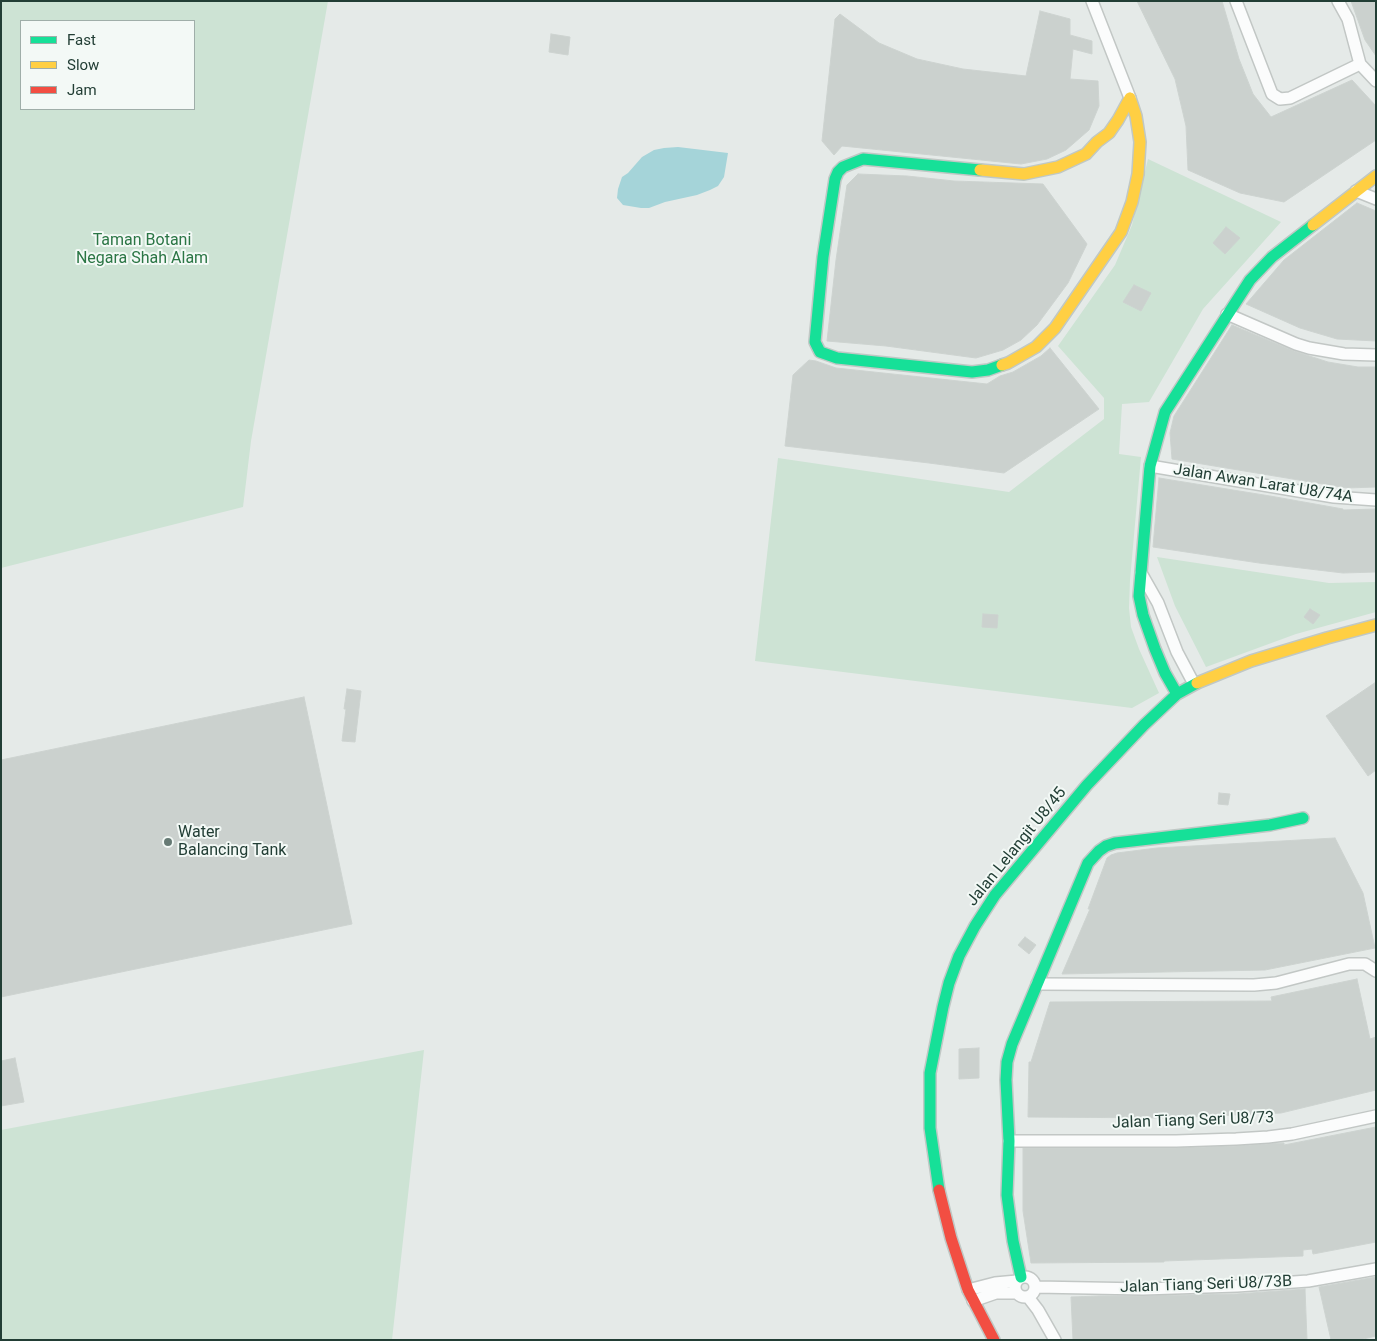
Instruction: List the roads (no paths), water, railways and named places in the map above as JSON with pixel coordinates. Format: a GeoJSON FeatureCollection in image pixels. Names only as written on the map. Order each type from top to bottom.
{"type":"FeatureCollection","features":[{"type":"Feature","properties":{"kind":"street"},"geometry":{"type":"LineString","coordinates":[[1092,1],[1130,98],[1136,116],[1140,142],[1138,174],[1132,202],[1121,232],[1056,328],[1036,346],[1008,363],[988,370],[972,372],[837,358],[820,352],[814,336],[823,257],[835,179],[842,167],[863,159],[1024,174],[1058,167],[1086,154],[1109,133],[1130,98]]}},
{"type":"Feature","properties":{"kind":"street"},"geometry":{"type":"LineString","coordinates":[[1236,1],[1272,94],[1280,99],[1290,98],[1360,64]]}},
{"type":"Feature","properties":{"kind":"street"},"geometry":{"type":"LineString","coordinates":[[1338,1],[1348,19],[1360,64],[1376,81]]}},
{"type":"Feature","properties":{"kind":"street"},"geometry":{"type":"LineString","coordinates":[[1177,694],[1160,662],[1143,615],[1139,596],[1142,542],[1150,466],[1165,412],[1240,292],[1260,269],[1376,176]]}},
{"type":"Feature","properties":{"kind":"street"},"geometry":{"type":"LineString","coordinates":[[1356,191],[1376,199]]}},
{"type":"Feature","properties":{"kind":"street"},"geometry":{"type":"LineString","coordinates":[[1226,314],[1309,348],[1344,354],[1376,355]]}},
{"type":"Feature","properties":{"kind":"street","name":"Jalan Awan Larat U8/74A"},"geometry":{"type":"LineString","coordinates":[[1150,466],[1334,497],[1376,500]]}},
{"type":"Feature","properties":{"kind":"street"},"geometry":{"type":"LineString","coordinates":[[1141,573],[1158,603],[1177,652],[1194,684]]}},
{"type":"Feature","properties":{"kind":"street","name":"Jalan Lelangit U8/45"},"geometry":{"type":"LineString","coordinates":[[994,1340],[970,1295],[943,1210],[930,1128],[930,1074],[949,984],[959,956],[995,895],[1020,864],[1087,785],[1150,719],[1177,694],[1194,684],[1251,661],[1376,626]]}},
{"type":"Feature","properties":{"kind":"street"},"geometry":{"type":"LineString","coordinates":[[1054,1340],[1038,1310],[1021,1287],[1013,1240],[1007,1202],[1006,1173],[1009,1141],[1007,1062],[1012,1044],[1084,871],[1094,857],[1106,846],[1124,841],[1270,825],[1303,818]]}},
{"type":"Feature","properties":{"kind":"street"},"geometry":{"type":"LineString","coordinates":[[1037,984],[1254,985],[1276,983],[1349,964],[1365,964],[1376,971]]}},
{"type":"Feature","properties":{"kind":"street","name":"Jalan Tiang Seri U8/73"},"geometry":{"type":"LineString","coordinates":[[1009,1141],[1236,1140],[1292,1134],[1376,1116]]}},
{"type":"Feature","properties":{"kind":"street","name":"Jalan Tiang Seri U8/73B"},"geometry":{"type":"LineString","coordinates":[[1036,1287],[1143,1289],[1237,1286],[1308,1281],[1376,1269]]}},
{"type":"Feature","properties":{"kind":"street"},"geometry":{"type":"LineString","coordinates":[[970,1295],[996,1293],[1021,1287],[1030,1278],[1036,1287],[1032,1295],[1021,1287]]}},
{"type":"Feature","properties":{"kind":"water"},"geometry":{"type":"Polygon","coordinates":[[[678,147],[728,153],[724,177],[718,186],[697,195],[665,202],[649,208],[623,205],[617,198],[622,177],[642,157],[654,150],[678,147]]]}},
{"type":"Feature","properties":{"kind":"place","name":"Water Balancing Tank"},"geometry":{"type":"Point","coordinates":[168,842]}},
{"type":"Feature","properties":{"kind":"park label","name":"Taman Botani Negara Shah Alam"},"geometry":{"type":"Point","coordinates":[142,250]}}]}
